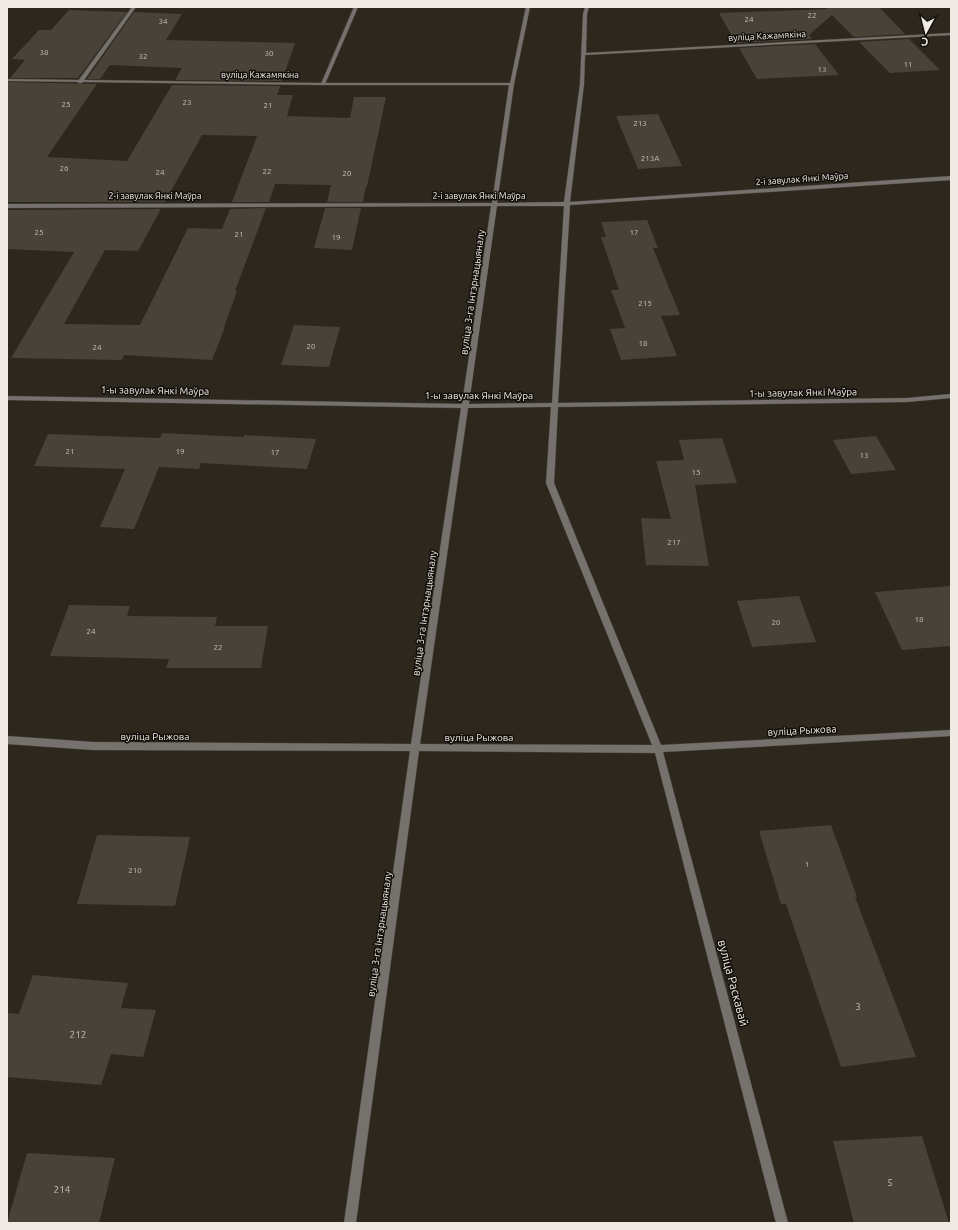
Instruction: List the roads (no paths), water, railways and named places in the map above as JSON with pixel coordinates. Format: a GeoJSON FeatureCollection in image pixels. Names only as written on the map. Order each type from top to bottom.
{"type":"FeatureCollection","features":[{"type":"Feature","properties":{"kind":"street"},"geometry":{"type":"LineString","coordinates":[[80,82],[134,7]]}},
{"type":"Feature","properties":{"kind":"street"},"geometry":{"type":"LineString","coordinates":[[323,84],[356,7]]}},
{"type":"Feature","properties":{"kind":"street","name":"вуліца 3-га Інтэрнацыяналу"},"geometry":{"type":"LineString","coordinates":[[350,1223],[415,747],[512,84],[528,7]]}},
{"type":"Feature","properties":{"kind":"street","name":"вуліца Раскавай"},"geometry":{"type":"LineString","coordinates":[[587,7],[585,14],[584,54],[567,204],[550,483],[658,749],[782,1223]]}},
{"type":"Feature","properties":{"kind":"street","name":"вуліца Кажамякіна"},"geometry":{"type":"LineString","coordinates":[[584,54],[951,34]]}},
{"type":"Feature","properties":{"kind":"street","name":"вуліца Кажамякіна"},"geometry":{"type":"LineString","coordinates":[[7,80],[323,84],[512,84]]}},
{"type":"Feature","properties":{"kind":"street","name":"2-і завулак Янкі Маўра"},"geometry":{"type":"LineString","coordinates":[[7,206],[567,204],[951,178]]}},
{"type":"Feature","properties":{"kind":"street","name":"1-ы завулак Янкі Маўра"},"geometry":{"type":"LineString","coordinates":[[7,398],[465,406],[907,400],[951,396]]}},
{"type":"Feature","properties":{"kind":"street","name":"вуліца Рыжова"},"geometry":{"type":"LineString","coordinates":[[7,740],[93,746],[658,749],[951,733]]}}]}
